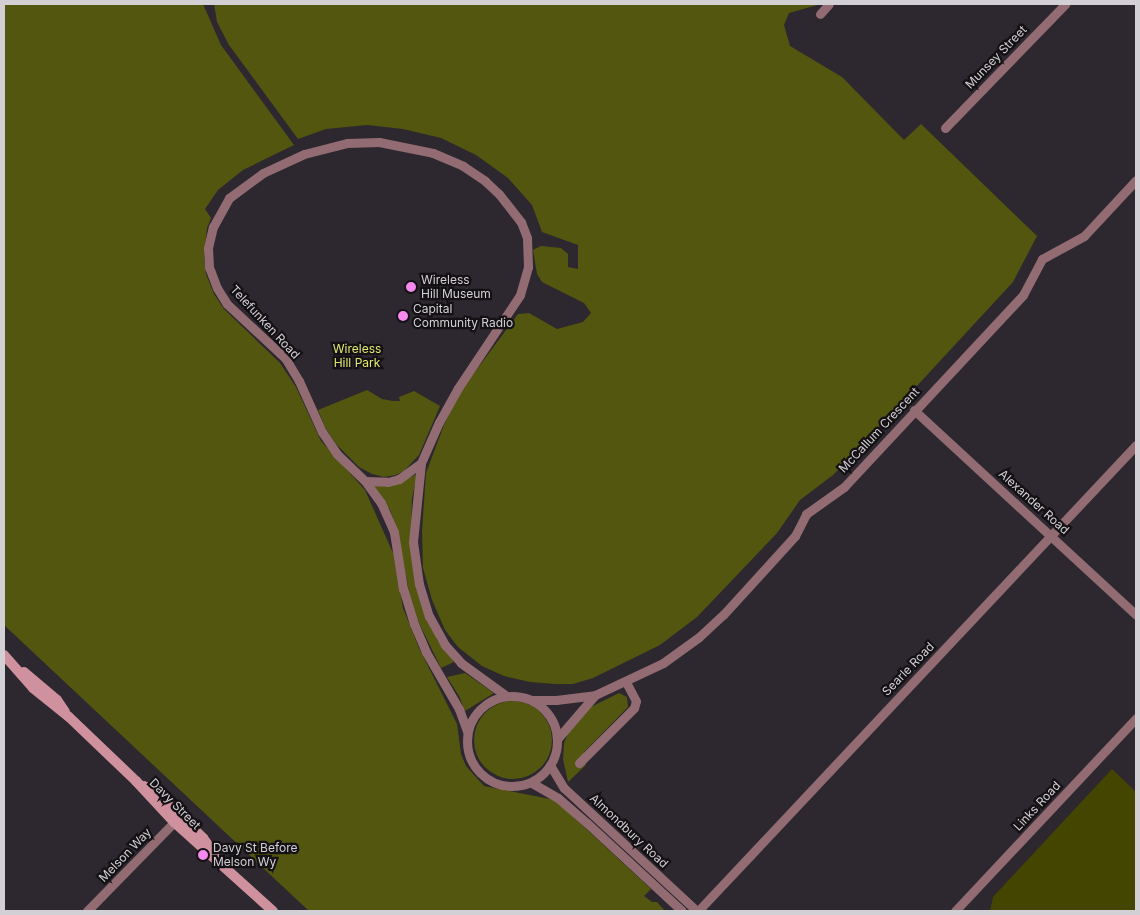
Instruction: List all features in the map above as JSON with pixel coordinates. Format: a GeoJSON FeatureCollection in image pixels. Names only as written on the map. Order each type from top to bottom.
{"type":"FeatureCollection","features":[{"type":"Feature","properties":{"kind":"street"},"geometry":{"type":"LineString","coordinates":[[820,14],[829,4]]}},
{"type":"Feature","properties":{"kind":"street","name":"Munsey Street"},"geometry":{"type":"LineString","coordinates":[[945,128],[1065,4]]}},
{"type":"Feature","properties":{"kind":"street","name":"Telefunken Road"},"geometry":{"type":"LineString","coordinates":[[467,732],[459,709],[426,652],[414,624],[403,589],[394,532],[381,503],[365,481],[337,454],[322,432],[299,381],[286,359],[227,304],[216,288],[210,267],[208,248],[212,227],[229,198],[263,173],[313,151],[347,143],[379,142],[411,147],[449,160],[475,174],[499,194],[521,222],[527,238],[528,267],[520,295],[458,388],[439,422],[421,463],[413,542],[419,584],[429,616],[445,645],[461,663],[505,694]]}},
{"type":"Feature","properties":{"kind":"street","name":"McCallum Crescent"},"geometry":{"type":"LineString","coordinates":[[534,700],[556,700],[595,695],[626,682],[672,657],[711,627],[795,536],[806,514],[844,486],[1023,295],[1042,259],[1084,236],[1136,180]]}},
{"type":"Feature","properties":{"kind":"street","name":"Alexander Road"},"geometry":{"type":"LineString","coordinates":[[914,410],[1136,614]]}},
{"type":"Feature","properties":{"kind":"street","name":"Searle Road"},"geometry":{"type":"LineString","coordinates":[[697,911],[1053,536],[1136,445]]}},
{"type":"Feature","properties":{"kind":"street"},"geometry":{"type":"LineString","coordinates":[[365,481],[388,482],[399,479],[421,463]]}},
{"type":"Feature","properties":{"kind":"street","name":"Davy Street"},"geometry":{"type":"LineString","coordinates":[[4,655],[57,700],[69,717],[177,819],[204,838],[220,862],[273,911]]}},
{"type":"Feature","properties":{"kind":"street"},"geometry":{"type":"LineString","coordinates":[[579,762],[634,708],[636,701],[626,682]]}},
{"type":"Feature","properties":{"kind":"street"},"geometry":{"type":"LineString","coordinates":[[505,694],[534,700],[546,710],[554,723],[558,738],[550,765],[532,783],[510,787],[496,785],[485,779],[474,766],[468,750],[467,732],[481,708],[505,694]]}},
{"type":"Feature","properties":{"kind":"street","name":"McCallum Crescent"},"geometry":{"type":"LineString","coordinates":[[558,738],[595,695]]}},
{"type":"Feature","properties":{"kind":"street","name":"Links Road"},"geometry":{"type":"LineString","coordinates":[[955,911],[1136,718]]}},
{"type":"Feature","properties":{"kind":"street","name":"Almondbury Road"},"geometry":{"type":"LineString","coordinates":[[550,765],[564,788],[697,911]]}},
{"type":"Feature","properties":{"kind":"street","name":"Almondbury Road"},"geometry":{"type":"LineString","coordinates":[[532,783],[558,798],[682,911]]}},
{"type":"Feature","properties":{"kind":"street","name":"Melson Way"},"geometry":{"type":"LineString","coordinates":[[87,911],[177,819]]}},
{"type":"Feature","properties":{"kind":"shaded area"},"geometry":{"type":"Polygon","coordinates":[[[4,4],[203,4],[221,45],[294,145],[243,170],[218,190],[205,209],[211,218],[207,228],[204,258],[206,274],[214,294],[224,309],[280,363],[296,387],[321,441],[365,490],[393,553],[403,608],[419,648],[457,724],[461,754],[466,766],[484,786],[555,800],[651,889],[644,896],[652,902],[657,902],[665,911],[309,911],[4,625],[4,4]]]}},
{"type":"Feature","properties":{"kind":"shaded area"},"geometry":{"type":"Polygon","coordinates":[[[214,4],[821,4],[789,13],[784,25],[790,46],[842,77],[904,140],[921,124],[1037,236],[1013,282],[854,454],[833,475],[800,500],[777,533],[697,617],[660,645],[593,678],[573,684],[555,684],[530,682],[504,676],[482,666],[458,647],[445,630],[432,600],[423,568],[422,531],[426,473],[444,425],[460,392],[518,314],[529,313],[557,329],[583,322],[591,313],[584,303],[542,282],[537,274],[533,250],[541,246],[561,248],[568,254],[568,267],[578,269],[578,245],[542,232],[532,205],[508,178],[476,155],[441,138],[403,129],[367,125],[326,129],[298,139],[229,45],[217,22],[214,4]]]}},
{"type":"Feature","properties":{"kind":"shaded area"},"geometry":{"type":"Polygon","coordinates":[[[367,390],[382,399],[393,401],[400,401],[399,397],[414,391],[440,406],[419,455],[404,471],[396,475],[384,477],[372,474],[359,467],[336,444],[325,427],[318,410],[367,390]]]}},
{"type":"Feature","properties":{"kind":"shaded area"},"geometry":{"type":"Polygon","coordinates":[[[417,474],[412,499],[411,537],[437,640],[454,662],[441,668],[417,619],[409,591],[395,523],[390,510],[374,486],[394,485],[417,474]]]}},
{"type":"Feature","properties":{"kind":"shaded area"},"geometry":{"type":"Polygon","coordinates":[[[465,673],[494,693],[465,711],[459,696],[447,677],[465,673]]]}},
{"type":"Feature","properties":{"kind":"shaded area"},"geometry":{"type":"Polygon","coordinates":[[[619,693],[627,697],[628,707],[584,752],[586,765],[568,782],[563,759],[564,743],[569,731],[585,710],[619,693]]]}},
{"type":"Feature","properties":{"kind":"shaded area"},"geometry":{"type":"Polygon","coordinates":[[[513,701],[528,704],[541,712],[549,725],[552,740],[549,755],[541,768],[528,776],[513,779],[498,776],[485,768],[477,755],[474,740],[477,725],[485,712],[498,704],[513,701]]]}},
{"type":"Feature","properties":{"kind":"shaded area"},"geometry":{"type":"Polygon","coordinates":[[[1112,769],[1136,792],[1136,911],[990,911],[993,897],[1112,769]]]}},
{"type":"Feature","properties":{"kind":"place","name":"Wireless Hill Museum"},"geometry":{"type":"Point","coordinates":[411,287]}},
{"type":"Feature","properties":{"kind":"place","name":"Capital Community Radio"},"geometry":{"type":"Point","coordinates":[403,316]}},
{"type":"Feature","properties":{"kind":"place","name":"Davy St Before Melson Wy"},"geometry":{"type":"Point","coordinates":[203,855]}},
{"type":"Feature","properties":{"kind":"park label","name":"Wireless Hill Park"},"geometry":{"type":"Point","coordinates":[357,356]}}]}
